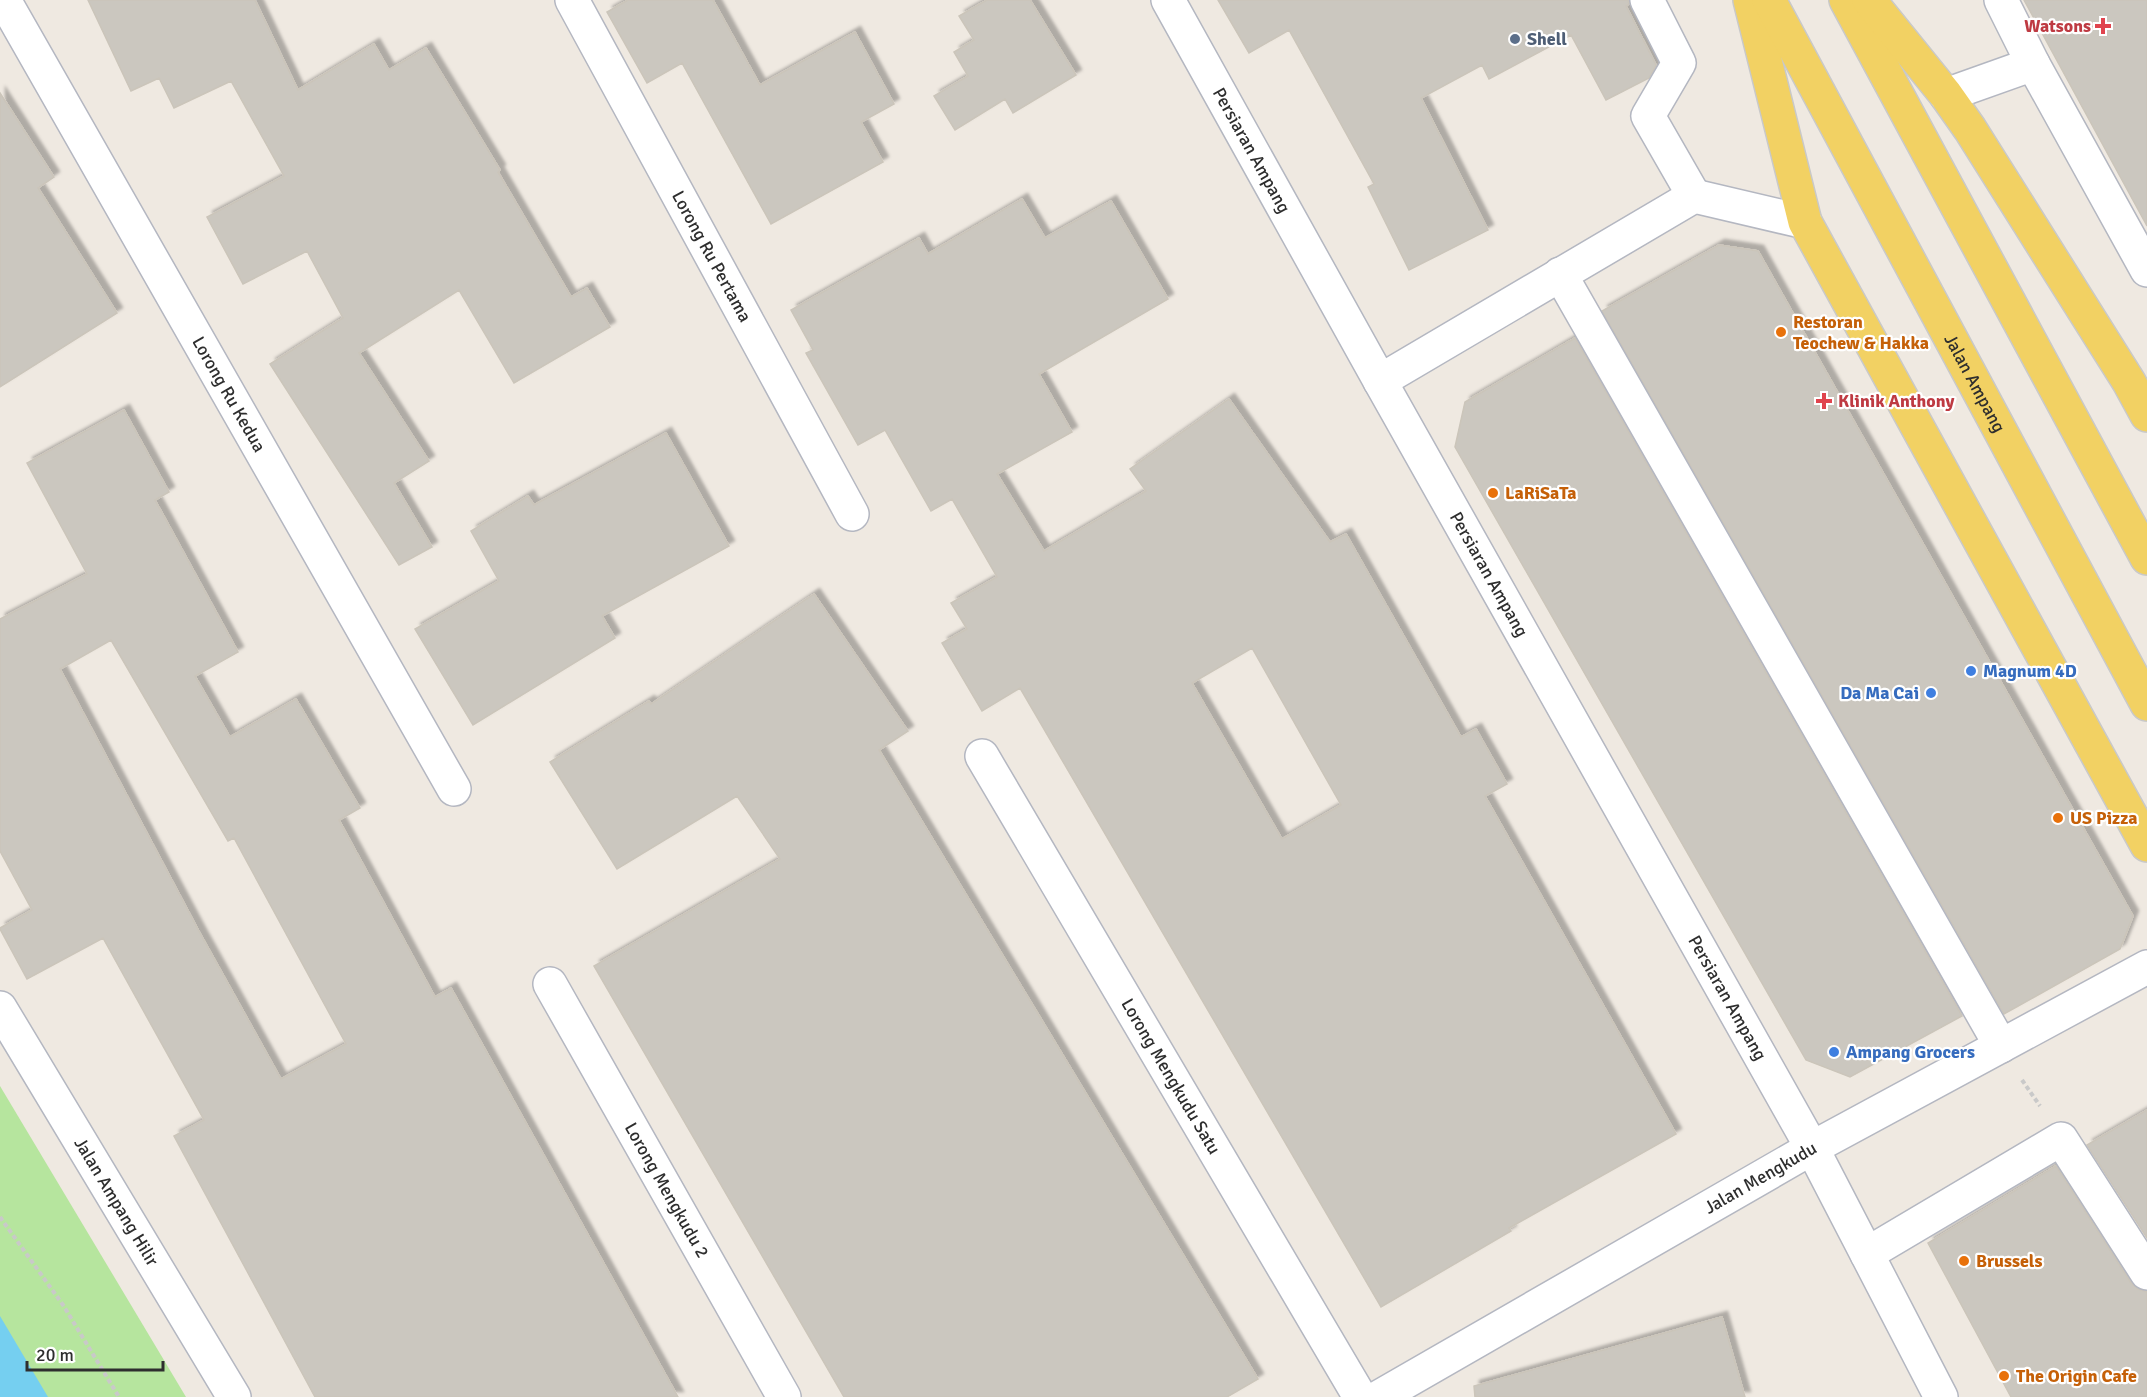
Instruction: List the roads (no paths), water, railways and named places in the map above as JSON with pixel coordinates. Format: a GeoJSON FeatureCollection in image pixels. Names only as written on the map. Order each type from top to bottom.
{"type":"FeatureCollection","features":[{"type":"Feature","properties":{"kind":"main road"},"geometry":{"type":"LineString","coordinates":[[1750,0],[1805,222],[2147,845]]}},
{"type":"Feature","properties":{"kind":"main road","name":"Jalan Ampang"},"geometry":{"type":"LineString","coordinates":[[1769,0],[2147,704]]}},
{"type":"Feature","properties":{"kind":"main road"},"geometry":{"type":"LineString","coordinates":[[1846,0],[2147,558]]}},
{"type":"Feature","properties":{"kind":"main road"},"geometry":{"type":"LineString","coordinates":[[1869,0],[1946,95],[1983,149],[2129,382],[2147,415]]}},
{"type":"Feature","properties":{"kind":"street","name":"Lorong Ru Kedua"},"geometry":{"type":"LineString","coordinates":[[4,0],[454,789]]}},
{"type":"Feature","properties":{"kind":"street","name":"Lorong Ru Pertama"},"geometry":{"type":"LineString","coordinates":[[572,0],[852,514]]}},
{"type":"Feature","properties":{"kind":"street","name":"Persiaran Ampang"},"geometry":{"type":"LineString","coordinates":[[1168,0],[1812,1148],[1941,1397]]}},
{"type":"Feature","properties":{"kind":"street"},"geometry":{"type":"LineString","coordinates":[[1647,0],[1679,63],[1648,116],[1694,196]]}},
{"type":"Feature","properties":{"kind":"street"},"geometry":{"type":"LineString","coordinates":[[2001,0],[2033,64],[2147,270]]}},
{"type":"Feature","properties":{"kind":"street"},"geometry":{"type":"LineString","coordinates":[[1946,95],[2033,64]]}},
{"type":"Feature","properties":{"kind":"street"},"geometry":{"type":"LineString","coordinates":[[1380,381],[1694,196],[1805,222]]}},
{"type":"Feature","properties":{"kind":"street"},"geometry":{"type":"LineString","coordinates":[[1560,274],[2001,1046]]}},
{"type":"Feature","properties":{"kind":"street","name":"Lorong Mengkudu Satu"},"geometry":{"type":"LineString","coordinates":[[982,756],[1360,1397]]}},
{"type":"Feature","properties":{"kind":"street","name":"Jalan Mengkudu"},"geometry":{"type":"LineString","coordinates":[[1379,1397],[1812,1148],[2147,967]]}},
{"type":"Feature","properties":{"kind":"street","name":"Lorong Mengkudu 2"},"geometry":{"type":"LineString","coordinates":[[549,984],[784,1397]]}},
{"type":"Feature","properties":{"kind":"street","name":"Jalan Ampang Hilir"},"geometry":{"type":"LineString","coordinates":[[0,1008],[234,1397]]}},
{"type":"Feature","properties":{"kind":"street"},"geometry":{"type":"LineString","coordinates":[[1867,1254],[2061,1139],[2147,1273]]}},
{"type":"Feature","properties":{"kind":"water"},"geometry":{"type":"Polygon","coordinates":[[[0,1316],[48,1397],[0,1397],[0,1316]]]}},
{"type":"Feature","properties":{"kind":"place","name":"Watsons"},"geometry":{"type":"Point","coordinates":[2103,26]}},
{"type":"Feature","properties":{"kind":"place","name":"Shell"},"geometry":{"type":"Point","coordinates":[1515,39]}},
{"type":"Feature","properties":{"kind":"place","name":"Restoran Teochew & Hakka"},"geometry":{"type":"Point","coordinates":[1781,332]}},
{"type":"Feature","properties":{"kind":"place","name":"Klinik Anthony"},"geometry":{"type":"Point","coordinates":[1824,401]}},
{"type":"Feature","properties":{"kind":"place","name":"LaRiSaTa"},"geometry":{"type":"Point","coordinates":[1493,493]}},
{"type":"Feature","properties":{"kind":"place","name":"Magnum 4D"},"geometry":{"type":"Point","coordinates":[1971,671]}},
{"type":"Feature","properties":{"kind":"place","name":"Da Ma Cai"},"geometry":{"type":"Point","coordinates":[1931,693]}},
{"type":"Feature","properties":{"kind":"place","name":"US Pizza"},"geometry":{"type":"Point","coordinates":[2058,818]}},
{"type":"Feature","properties":{"kind":"place","name":"Ampang Grocers"},"geometry":{"type":"Point","coordinates":[1834,1052]}},
{"type":"Feature","properties":{"kind":"place","name":"Brussels"},"geometry":{"type":"Point","coordinates":[1964,1261]}},
{"type":"Feature","properties":{"kind":"place","name":"The Origin Cafe"},"geometry":{"type":"Point","coordinates":[2004,1376]}}]}
